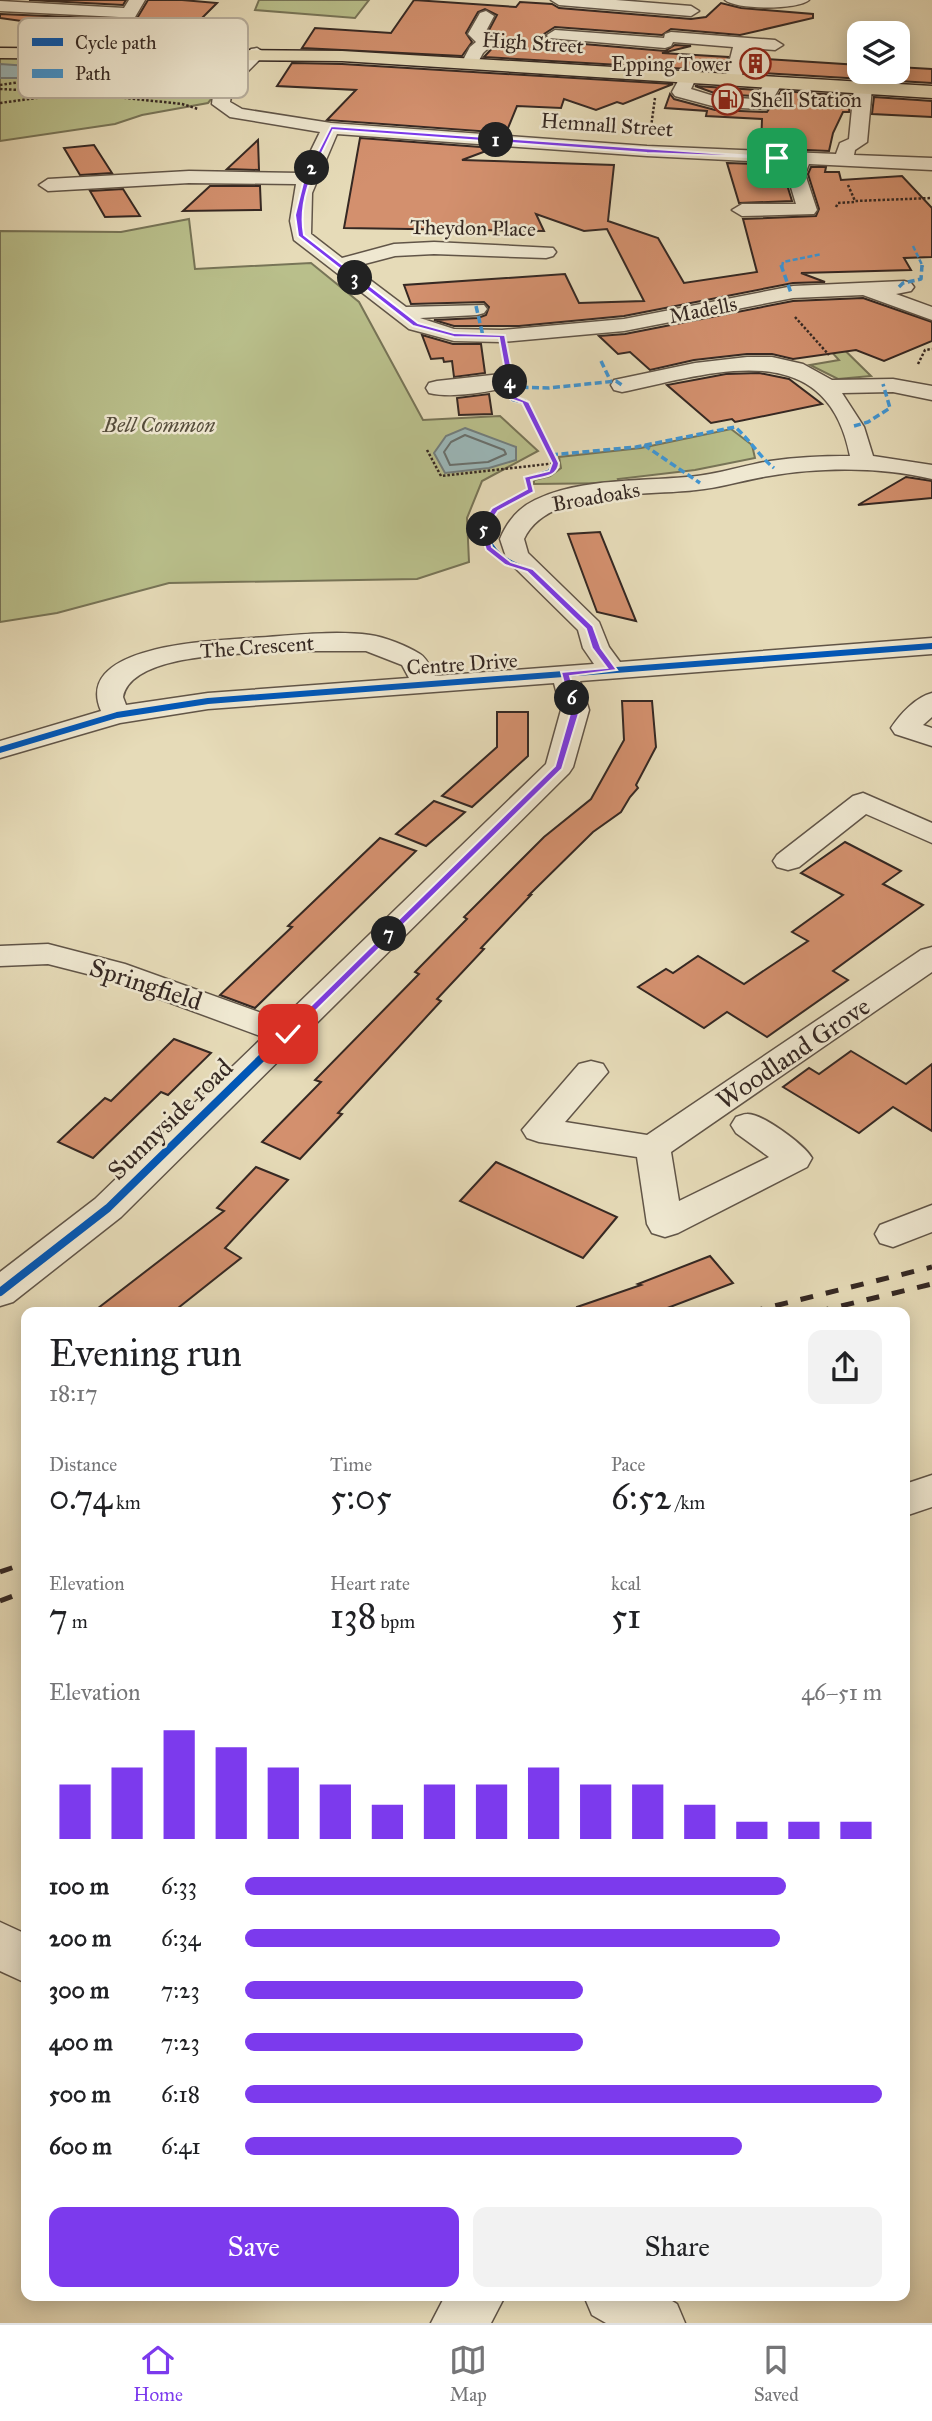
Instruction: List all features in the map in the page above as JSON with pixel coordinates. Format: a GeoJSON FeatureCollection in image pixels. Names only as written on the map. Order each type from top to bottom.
{"type":"FeatureCollection","features":[{"type":"Feature","properties":{"kind":"main road","name":"High Street"},"geometry":{"type":"LineString","coordinates":[[0,53],[18,53]]}},
{"type":"Feature","properties":{"kind":"main road","name":"High Street"},"geometry":{"type":"LineString","coordinates":[[248,53],[470,62],[932,92]]}},
{"type":"Feature","properties":{"kind":"street"},"geometry":{"type":"LineString","coordinates":[[559,0],[695,6]]}},
{"type":"Feature","properties":{"kind":"street"},"geometry":{"type":"LineString","coordinates":[[733,0],[774,3],[801,0]]}},
{"type":"Feature","properties":{"kind":"street"},"geometry":{"type":"LineString","coordinates":[[0,6],[133,6]]}},
{"type":"Feature","properties":{"kind":"street"},"geometry":{"type":"LineString","coordinates":[[660,74],[668,40],[695,6]]}},
{"type":"Feature","properties":{"kind":"street"},"geometry":{"type":"LineString","coordinates":[[470,62],[476,50],[487,42],[476,34],[486,16]]}},
{"type":"Feature","properties":{"kind":"street"},"geometry":{"type":"LineString","coordinates":[[555,35],[775,45]]}},
{"type":"Feature","properties":{"kind":"street"},"geometry":{"type":"LineString","coordinates":[[733,79],[742,43]]}},
{"type":"Feature","properties":{"kind":"street"},"geometry":{"type":"LineString","coordinates":[[248,64],[257,53]]}},
{"type":"Feature","properties":{"kind":"street"},"geometry":{"type":"LineString","coordinates":[[689,76],[681,92],[716,102],[761,105],[774,82]]}},
{"type":"Feature","properties":{"kind":"street"},"geometry":{"type":"LineString","coordinates":[[858,142],[863,88]]}},
{"type":"Feature","properties":{"kind":"street"},"geometry":{"type":"LineString","coordinates":[[220,98],[226,109]]}},
{"type":"Feature","properties":{"kind":"street"},"geometry":{"type":"LineString","coordinates":[[263,119],[274,104],[286,104]]}},
{"type":"Feature","properties":{"kind":"street","name":"Hemnall Street"},"geometry":{"type":"LineString","coordinates":[[226,109],[263,119],[331,128],[647,151],[926,164]]}},
{"type":"Feature","properties":{"kind":"street"},"geometry":{"type":"LineString","coordinates":[[331,128],[307,179],[298,215],[301,236],[337,265]]}},
{"type":"Feature","properties":{"kind":"street"},"geometry":{"type":"LineString","coordinates":[[841,161],[846,147],[858,142],[926,164],[932,184]]}},
{"type":"Feature","properties":{"kind":"street"},"geometry":{"type":"LineString","coordinates":[[801,159],[796,174],[807,207]]}},
{"type":"Feature","properties":{"kind":"street"},"geometry":{"type":"LineString","coordinates":[[41,185],[189,177],[307,179]]}},
{"type":"Feature","properties":{"kind":"street"},"geometry":{"type":"LineString","coordinates":[[742,210],[807,210],[807,207],[846,204]]}},
{"type":"Feature","properties":{"kind":"street","name":"Theydon Place"},"geometry":{"type":"LineString","coordinates":[[337,265],[394,250],[434,248],[546,253]]}},
{"type":"Feature","properties":{"kind":"street","name":"Madells"},"geometry":{"type":"LineString","coordinates":[[337,265],[416,324],[454,335],[502,336],[624,325],[793,292],[904,287]]}},
{"type":"Feature","properties":{"kind":"street"},"geometry":{"type":"LineString","coordinates":[[862,288],[932,314]]}},
{"type":"Feature","properties":{"kind":"street"},"geometry":{"type":"LineString","coordinates":[[400,312],[477,309]]}},
{"type":"Feature","properties":{"kind":"street"},"geometry":{"type":"LineString","coordinates":[[437,388],[480,386],[512,389],[502,336]]}},
{"type":"Feature","properties":{"kind":"street"},"geometry":{"type":"LineString","coordinates":[[622,385],[750,363],[801,370],[828,387],[854,426],[861,442],[863,465]]}},
{"type":"Feature","properties":{"kind":"street"},"geometry":{"type":"LineString","coordinates":[[828,387],[909,385],[932,393]]}},
{"type":"Feature","properties":{"kind":"street","name":"Broadoaks"},"geometry":{"type":"LineString","coordinates":[[613,670],[596,648],[590,628],[516,555],[512,539],[524,519],[549,503],[571,497],[715,481],[771,468],[820,463],[932,472]]}},
{"type":"Feature","properties":{"kind":"street","name":"The Crescent"},"geometry":{"type":"LineString","coordinates":[[117,715],[109,697],[111,687],[119,676],[131,667],[150,659],[180,652],[295,643],[369,643],[414,660],[426,684]]}},
{"type":"Feature","properties":{"kind":"street","name":"Centre Drive"},"geometry":{"type":"LineString","coordinates":[[0,750],[117,715],[208,701],[932,646]]}},
{"type":"Feature","properties":{"kind":"street","name":"Sunnyside road"},"geometry":{"type":"LineString","coordinates":[[0,1292],[108,1209],[559,767],[575,710],[565,674]]}},
{"type":"Feature","properties":{"kind":"street"},"geometry":{"type":"LineString","coordinates":[[932,701],[905,728],[932,738]]}},
{"type":"Feature","properties":{"kind":"street"},"geometry":{"type":"LineString","coordinates":[[788,861],[863,802],[932,834]]}},
{"type":"Feature","properties":{"kind":"street","name":"Springfield"},"geometry":{"type":"LineString","coordinates":[[0,956],[48,954],[114,971],[288,1034]]}},
{"type":"Feature","properties":{"kind":"street","name":"Woodland Grove"},"geometry":{"type":"LineString","coordinates":[[653,1148],[932,957]]}},
{"type":"Feature","properties":{"kind":"street"},"geometry":{"type":"LineString","coordinates":[[591,1072],[540,1130],[653,1148],[665,1224],[795,1158],[748,1125]]}},
{"type":"Feature","properties":{"kind":"street"},"geometry":{"type":"LineString","coordinates":[[893,1234],[932,1218]]}},
{"type":"Feature","properties":{"kind":"street"},"geometry":{"type":"LineString","coordinates":[[910,1498],[932,1491]]}},
{"type":"Feature","properties":{"kind":"street"},"geometry":{"type":"LineString","coordinates":[[0,1945],[21,1957]]}},
{"type":"Feature","properties":{"kind":"street"},"geometry":{"type":"LineString","coordinates":[[458,2323],[474,2301]]}},
{"type":"Feature","properties":{"kind":"street"},"geometry":{"type":"LineString","coordinates":[[620,2301],[658,2323]]}},
{"type":"Feature","properties":{"kind":"path"},"geometry":{"type":"LineString","coordinates":[[647,151],[660,74]]}},
{"type":"Feature","properties":{"kind":"path"},"geometry":{"type":"LineString","coordinates":[[0,89],[18,90]]}},
{"type":"Feature","properties":{"kind":"path"},"geometry":{"type":"LineString","coordinates":[[0,103],[36,98]]}},
{"type":"Feature","properties":{"kind":"path"},"geometry":{"type":"LineString","coordinates":[[122,98],[182,104],[204,112],[226,109]]}},
{"type":"Feature","properties":{"kind":"path"},"geometry":{"type":"LineString","coordinates":[[841,161],[846,204],[932,198]]}},
{"type":"Feature","properties":{"kind":"path"},"geometry":{"type":"LineString","coordinates":[[807,314],[795,317],[859,385]]}},
{"type":"Feature","properties":{"kind":"path"},"geometry":{"type":"LineString","coordinates":[[914,374],[925,350],[932,349]]}},
{"type":"Feature","properties":{"kind":"path"},"geometry":{"type":"LineString","coordinates":[[427,450],[441,476],[553,459],[552,472],[539,474]]}},
{"type":"Feature","properties":{"kind":"green space"},"geometry":{"type":"Polygon","coordinates":[[[259,0],[369,0],[355,18],[255,10],[259,0]]]}},
{"type":"Feature","properties":{"kind":"green space"},"geometry":{"type":"Polygon","coordinates":[[[0,56],[18,56],[18,98],[212,98],[208,103],[142,115],[115,124],[0,141],[0,56]]]}},
{"type":"Feature","properties":{"kind":"green space","name":"Bell Common"},"geometry":{"type":"Polygon","coordinates":[[[189,219],[195,269],[311,263],[359,302],[423,420],[500,416],[538,451],[482,481],[467,518],[469,562],[417,579],[169,583],[57,613],[0,622],[0,231],[121,232],[189,219]]]}},
{"type":"Feature","properties":{"kind":"green space"},"geometry":{"type":"Polygon","coordinates":[[[802,319],[818,324],[871,376],[838,379],[810,365],[839,360],[802,319]]]}},
{"type":"Feature","properties":{"kind":"green space"},"geometry":{"type":"Polygon","coordinates":[[[731,429],[752,445],[755,458],[695,470],[618,479],[620,483],[534,484],[534,480],[550,476],[561,468],[559,457],[641,448],[731,429]]]}},
{"type":"Feature","properties":{"kind":"water"},"geometry":{"type":"Polygon","coordinates":[[[0,64],[18,65],[18,78],[0,78],[0,64]]]}},
{"type":"Feature","properties":{"kind":"water"},"geometry":{"type":"Polygon","coordinates":[[[465,428],[516,447],[516,460],[489,468],[445,473],[434,453],[446,436],[465,428]]]}},
{"type":"Feature","properties":{"kind":"building"},"geometry":{"type":"Polygon","coordinates":[[[29,0],[126,0],[123,5],[29,0]]]}},
{"type":"Feature","properties":{"kind":"building"},"geometry":{"type":"Polygon","coordinates":[[[148,0],[217,3],[202,18],[137,18],[148,0]]]}},
{"type":"Feature","properties":{"kind":"building"},"geometry":{"type":"Polygon","coordinates":[[[414,0],[516,7],[520,2],[552,4],[559,8],[691,19],[706,17],[721,3],[741,8],[813,14],[813,18],[740,35],[671,29],[662,35],[555,27],[544,34],[549,41],[665,51],[675,45],[691,46],[662,53],[728,57],[724,71],[484,57],[498,42],[488,32],[497,15],[485,9],[478,12],[466,33],[472,42],[462,56],[302,48],[315,28],[391,33],[414,0]]]}},
{"type":"Feature","properties":{"kind":"building"},"geometry":{"type":"Polygon","coordinates":[[[0,14],[92,18],[18,18],[18,21],[0,18],[0,14]]]}},
{"type":"Feature","properties":{"kind":"building"},"geometry":{"type":"Polygon","coordinates":[[[749,58],[847,64],[847,78],[745,72],[749,58]]]}},
{"type":"Feature","properties":{"kind":"building"},"geometry":{"type":"Polygon","coordinates":[[[292,63],[673,84],[623,104],[617,102],[596,110],[564,99],[561,108],[517,106],[506,133],[327,120],[356,90],[277,86],[292,63]]]}},
{"type":"Feature","properties":{"kind":"building"},"geometry":{"type":"Polygon","coordinates":[[[910,68],[932,69],[932,83],[910,82],[910,68]]]}},
{"type":"Feature","properties":{"kind":"building"},"geometry":{"type":"Polygon","coordinates":[[[695,86],[758,90],[754,96],[717,94],[695,86]]]}},
{"type":"Feature","properties":{"kind":"building"},"geometry":{"type":"Polygon","coordinates":[[[781,91],[851,96],[849,112],[843,112],[833,133],[829,151],[761,148],[762,119],[706,116],[707,111],[665,108],[670,94],[674,99],[715,110],[767,112],[781,91]]]}},
{"type":"Feature","properties":{"kind":"building"},"geometry":{"type":"Polygon","coordinates":[[[874,97],[932,101],[932,117],[872,114],[874,97]]]}},
{"type":"Feature","properties":{"kind":"building"},"geometry":{"type":"Polygon","coordinates":[[[360,138],[494,148],[462,160],[614,165],[608,221],[658,238],[684,283],[757,272],[743,219],[816,216],[819,209],[808,174],[811,167],[826,167],[825,172],[839,172],[841,180],[902,176],[932,208],[932,257],[904,258],[911,270],[801,273],[825,282],[793,283],[624,316],[519,326],[454,326],[434,320],[478,318],[486,315],[489,307],[484,302],[411,304],[404,285],[565,274],[579,303],[644,301],[607,229],[584,231],[536,214],[544,231],[344,228],[360,138]]]}},
{"type":"Feature","properties":{"kind":"building"},"geometry":{"type":"Polygon","coordinates":[[[258,140],[259,170],[227,169],[258,140]]]}},
{"type":"Feature","properties":{"kind":"building"},"geometry":{"type":"Polygon","coordinates":[[[94,145],[112,173],[80,175],[64,148],[94,145]]]}},
{"type":"Feature","properties":{"kind":"building"},"geometry":{"type":"Polygon","coordinates":[[[727,163],[787,165],[784,175],[792,201],[739,203],[727,163]]]}},
{"type":"Feature","properties":{"kind":"building"},"geometry":{"type":"Polygon","coordinates":[[[210,186],[260,186],[261,210],[183,211],[210,186]]]}},
{"type":"Feature","properties":{"kind":"building"},"geometry":{"type":"Polygon","coordinates":[[[123,189],[140,216],[105,217],[90,191],[123,189]]]}},
{"type":"Feature","properties":{"kind":"building"},"geometry":{"type":"Polygon","coordinates":[[[863,298],[932,322],[932,341],[884,361],[856,350],[793,359],[772,354],[747,354],[694,360],[650,370],[630,352],[618,354],[599,336],[625,334],[793,301],[863,298]]]}},
{"type":"Feature","properties":{"kind":"building"},"geometry":{"type":"Polygon","coordinates":[[[422,335],[453,344],[481,344],[485,373],[454,377],[452,361],[444,362],[443,358],[431,359],[422,335]]]}},
{"type":"Feature","properties":{"kind":"building"},"geometry":{"type":"Polygon","coordinates":[[[759,373],[789,379],[822,404],[735,422],[732,419],[711,423],[667,385],[726,374],[759,373]]]}},
{"type":"Feature","properties":{"kind":"building"},"geometry":{"type":"Polygon","coordinates":[[[489,394],[492,414],[459,415],[457,398],[489,394]]]}},
{"type":"Feature","properties":{"kind":"building"},"geometry":{"type":"Polygon","coordinates":[[[906,477],[932,481],[932,498],[858,505],[906,477]]]}},
{"type":"Feature","properties":{"kind":"building"},"geometry":{"type":"Polygon","coordinates":[[[600,532],[636,621],[597,612],[568,534],[600,532]]]}},
{"type":"Feature","properties":{"kind":"building"},"geometry":{"type":"Polygon","coordinates":[[[622,701],[652,701],[656,747],[636,785],[638,788],[621,812],[593,832],[529,895],[437,999],[441,1001],[338,1113],[342,1114],[300,1159],[262,1142],[321,1082],[315,1080],[419,974],[415,972],[467,919],[464,917],[544,837],[591,799],[624,740],[622,701]]]}},
{"type":"Feature","properties":{"kind":"building"},"geometry":{"type":"Polygon","coordinates":[[[497,712],[528,712],[528,756],[472,807],[442,796],[497,747],[497,712]]]}},
{"type":"Feature","properties":{"kind":"building"},"geometry":{"type":"Polygon","coordinates":[[[434,801],[465,812],[426,846],[396,834],[434,801]]]}},
{"type":"Feature","properties":{"kind":"building"},"geometry":{"type":"Polygon","coordinates":[[[380,838],[416,851],[255,1008],[220,995],[292,927],[288,926],[380,838]]]}},
{"type":"Feature","properties":{"kind":"building"},"geometry":{"type":"Polygon","coordinates":[[[845,842],[901,871],[883,884],[923,905],[833,971],[848,980],[767,1037],[727,1012],[704,1028],[638,987],[666,969],[673,973],[698,956],[744,984],[808,941],[792,932],[843,895],[801,873],[845,842]]]}},
{"type":"Feature","properties":{"kind":"building"},"geometry":{"type":"Polygon","coordinates":[[[174,1039],[211,1053],[168,1095],[161,1092],[93,1158],[58,1142],[105,1098],[111,1101],[174,1039]]]}},
{"type":"Feature","properties":{"kind":"building"},"geometry":{"type":"Polygon","coordinates":[[[851,1051],[906,1084],[932,1064],[932,1131],[893,1107],[859,1133],[783,1087],[809,1068],[819,1074],[851,1051]]]}},
{"type":"Feature","properties":{"kind":"building"},"geometry":{"type":"Polygon","coordinates":[[[496,1162],[617,1217],[583,1258],[460,1201],[496,1162]]]}},
{"type":"Feature","properties":{"kind":"building"},"geometry":{"type":"Polygon","coordinates":[[[256,1167],[288,1180],[225,1248],[241,1258],[179,1307],[99,1307],[224,1211],[217,1208],[256,1167]]]}},
{"type":"Feature","properties":{"kind":"building"},"geometry":{"type":"Polygon","coordinates":[[[710,1256],[733,1283],[670,1307],[577,1307],[641,1285],[638,1284],[710,1256]]]}},
{"type":"Feature","properties":{"kind":"railway"},"geometry":{"type":"LineString","coordinates":[[770,1307],[932,1267]]}},
{"type":"Feature","properties":{"kind":"railway"},"geometry":{"type":"LineString","coordinates":[[837,1307],[932,1284]]}},
{"type":"Feature","properties":{"kind":"railway"},"geometry":{"type":"LineString","coordinates":[[0,1572],[21,1565]]}},
{"type":"Feature","properties":{"kind":"railway"},"geometry":{"type":"LineString","coordinates":[[0,1601],[21,1593]]}},
{"type":"Feature","properties":{"kind":"marked path"},"geometry":{"type":"LineString","coordinates":[[899,287],[903,283],[921,279],[923,275],[913,246]]}},
{"type":"Feature","properties":{"kind":"marked path"},"geometry":{"type":"LineString","coordinates":[[791,293],[781,265],[783,262],[822,254]]}},
{"type":"Feature","properties":{"kind":"marked path"},"geometry":{"type":"LineString","coordinates":[[476,306],[483,336]]}},
{"type":"Feature","properties":{"kind":"marked path"},"geometry":{"type":"LineString","coordinates":[[601,361],[611,382]]}},
{"type":"Feature","properties":{"kind":"marked path"},"geometry":{"type":"LineString","coordinates":[[511,387],[549,388],[616,381],[622,385]]}},
{"type":"Feature","properties":{"kind":"marked path"},"geometry":{"type":"LineString","coordinates":[[854,426],[868,422],[890,408],[883,384]]}},
{"type":"Feature","properties":{"kind":"marked path"},"geometry":{"type":"LineString","coordinates":[[551,455],[636,447],[735,427],[753,442],[763,459],[774,468]]}},
{"type":"Feature","properties":{"kind":"marked path"},"geometry":{"type":"LineString","coordinates":[[644,445],[700,483]]}},
{"type":"Feature","properties":{"kind":"cycle path"},"geometry":{"type":"LineString","coordinates":[[513,399],[525,402],[556,463],[549,472],[527,479],[531,490],[495,510],[483,528],[486,538],[499,557],[530,570]]}},
{"type":"Feature","properties":{"kind":"cycle path"},"geometry":{"type":"LineString","coordinates":[[0,750],[117,715],[208,701],[932,646]]}},
{"type":"Feature","properties":{"kind":"cycle path"},"geometry":{"type":"LineString","coordinates":[[0,1292],[108,1208],[559,767],[575,710],[565,674]]}},
{"type":"Feature","properties":{"kind":"place","name":"Epping Tower"},"geometry":{"type":"Point","coordinates":[755,64]}},
{"type":"Feature","properties":{"kind":"place","name":"Shell Station"},"geometry":{"type":"Point","coordinates":[727,100]}},
{"type":"Feature","properties":{"kind":"route"},"geometry":{"type":"LineString","coordinates":[[288,1034],[559,767],[575,710],[565,674],[613,670],[596,648],[590,628],[556,594],[530,570],[508,563],[489,548],[483,528],[495,510],[531,490],[527,478],[552,472],[556,463],[534,425],[525,402],[513,399],[502,336],[454,335],[416,324],[301,236],[298,215],[307,179],[331,128],[777,158]]}}]}
